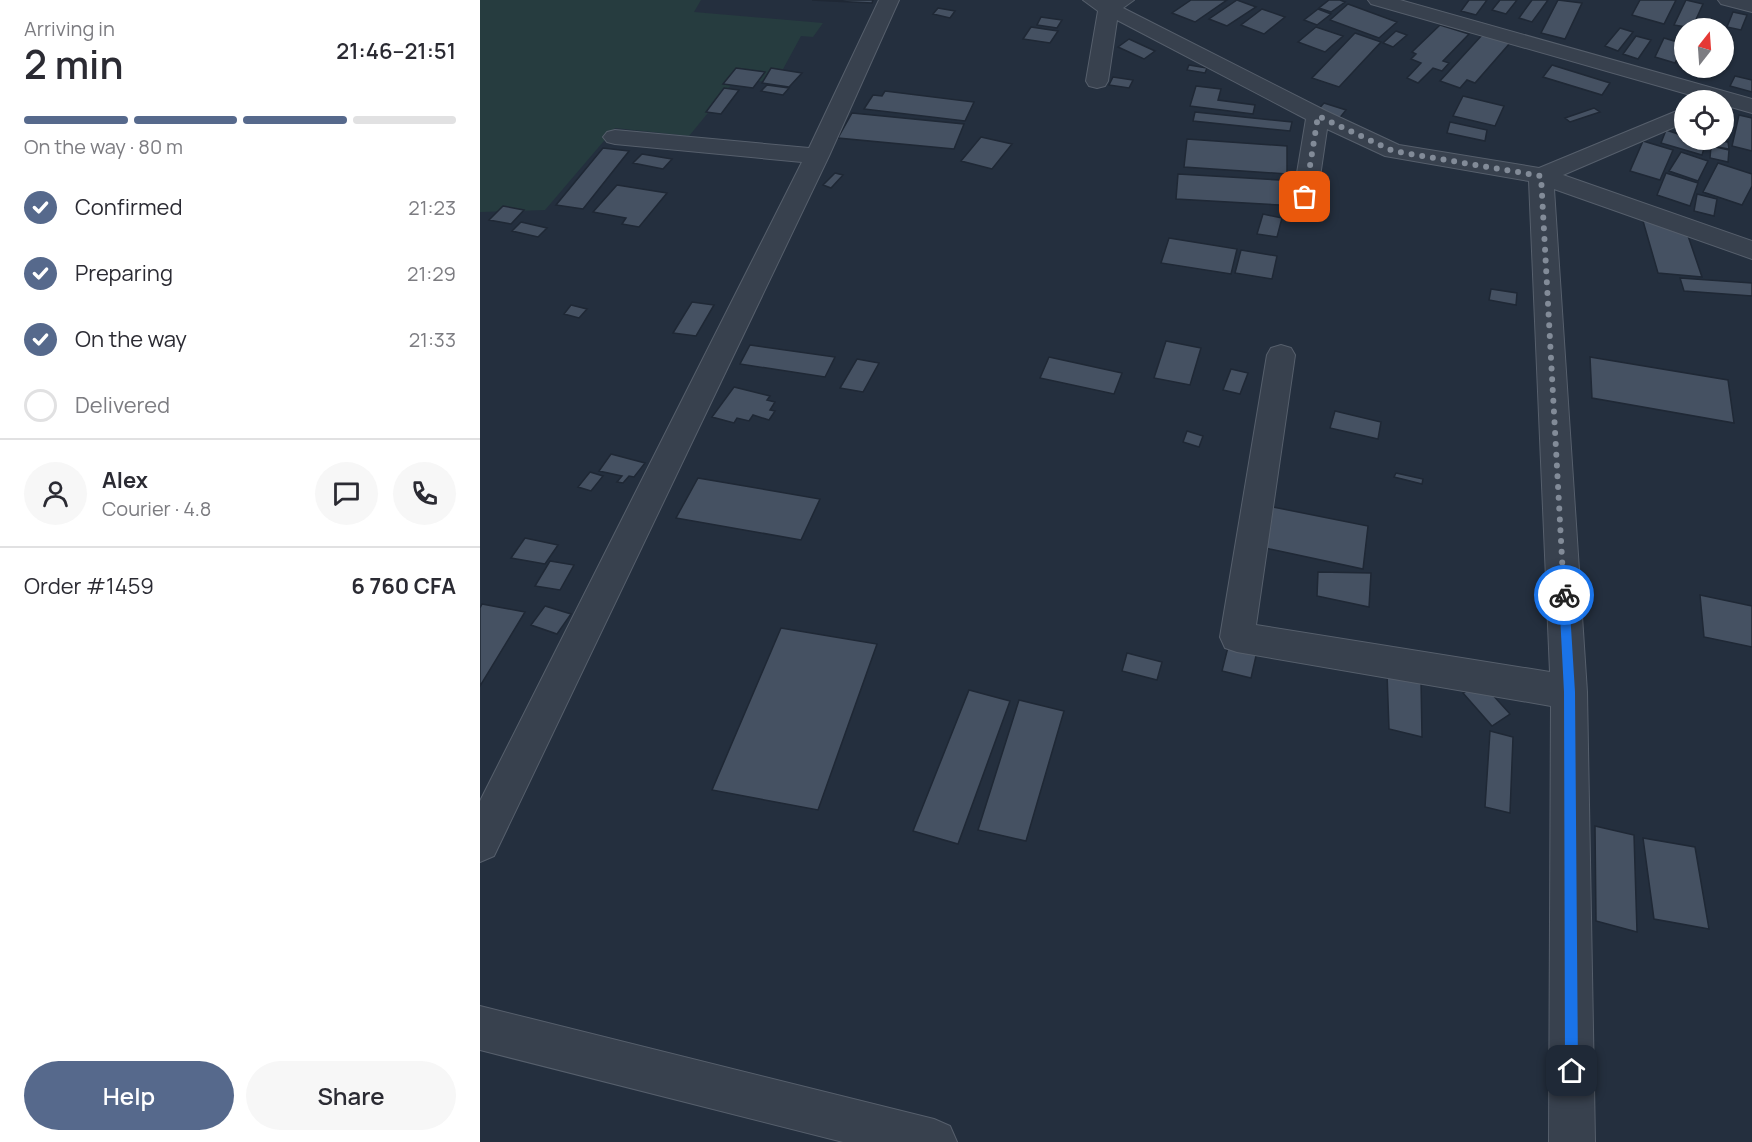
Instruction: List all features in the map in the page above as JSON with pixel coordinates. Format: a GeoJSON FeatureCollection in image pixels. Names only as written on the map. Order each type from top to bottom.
{"type":"FeatureCollection","features":[{"type":"Feature","properties":{"kind":"street"},"geometry":{"type":"LineString","coordinates":[[480,842],[817,156],[890,0]]}},
{"type":"Feature","properties":{"kind":"street"},"geometry":{"type":"LineString","coordinates":[[1378,0],[1690,90]]}},
{"type":"Feature","properties":{"kind":"street"},"geometry":{"type":"LineString","coordinates":[[1728,0],[1752,6]]}},
{"type":"Feature","properties":{"kind":"street"},"geometry":{"type":"LineString","coordinates":[[1097,81],[1109,2],[1318,116],[1393,151],[1541,176],[1752,250]]}},
{"type":"Feature","properties":{"kind":"street"},"geometry":{"type":"LineString","coordinates":[[1734,102],[1752,106]]}},
{"type":"Feature","properties":{"kind":"street"},"geometry":{"type":"LineString","coordinates":[[1305,197],[1318,116]]}},
{"type":"Feature","properties":{"kind":"street"},"geometry":{"type":"LineString","coordinates":[[1541,176],[1674,119]]}},
{"type":"Feature","properties":{"kind":"street"},"geometry":{"type":"LineString","coordinates":[[615,136],[817,156]]}},
{"type":"Feature","properties":{"kind":"street"},"geometry":{"type":"LineString","coordinates":[[1541,176],[1569,692],[1572,1142]]}},
{"type":"Feature","properties":{"kind":"street"},"geometry":{"type":"LineString","coordinates":[[1281,355],[1237,637],[1569,692]]}},
{"type":"Feature","properties":{"kind":"street"},"geometry":{"type":"LineString","coordinates":[[480,1028],[933,1142]]}},
{"type":"Feature","properties":{"kind":"green space"},"geometry":{"type":"Polygon","coordinates":[[[480,0],[701,0],[694,12],[823,23],[813,37],[801,36],[776,82],[735,80],[689,136],[615,128],[545,210],[480,212],[480,0]]]}},
{"type":"Feature","properties":{"kind":"building"},"geometry":{"type":"Polygon","coordinates":[[[812,0],[873,0],[872,3],[812,0]]]}},
{"type":"Feature","properties":{"kind":"building"},"geometry":{"type":"Polygon","coordinates":[[[1191,0],[1227,0],[1195,22],[1172,13],[1191,0]]]}},
{"type":"Feature","properties":{"kind":"building"},"geometry":{"type":"Polygon","coordinates":[[[1237,0],[1256,7],[1227,26],[1209,19],[1237,0]]]}},
{"type":"Feature","properties":{"kind":"building"},"geometry":{"type":"Polygon","coordinates":[[[1329,0],[1345,2],[1331,12],[1319,8],[1329,0]]]}},
{"type":"Feature","properties":{"kind":"building"},"geometry":{"type":"Polygon","coordinates":[[[1469,0],[1487,0],[1476,15],[1461,11],[1469,0]]]}},
{"type":"Feature","properties":{"kind":"building"},"geometry":{"type":"Polygon","coordinates":[[[1500,0],[1517,0],[1506,14],[1492,10],[1500,0]]]}},
{"type":"Feature","properties":{"kind":"building"},"geometry":{"type":"Polygon","coordinates":[[[1532,0],[1548,0],[1532,22],[1519,18],[1532,0]]]}},
{"type":"Feature","properties":{"kind":"building"},"geometry":{"type":"Polygon","coordinates":[[[1558,0],[1582,3],[1565,39],[1541,33],[1558,0]]]}},
{"type":"Feature","properties":{"kind":"building"},"geometry":{"type":"Polygon","coordinates":[[[1640,0],[1676,0],[1664,24],[1632,15],[1640,0]]]}},
{"type":"Feature","properties":{"kind":"building"},"geometry":{"type":"Polygon","coordinates":[[[1686,0],[1703,4],[1697,18],[1677,18],[1686,0]]]}},
{"type":"Feature","properties":{"kind":"building"},"geometry":{"type":"Polygon","coordinates":[[[1348,4],[1397,22],[1379,38],[1330,20],[1348,4]]]}},
{"type":"Feature","properties":{"kind":"building"},"geometry":{"type":"Polygon","coordinates":[[[938,8],[955,11],[950,18],[933,14],[938,8]]]}},
{"type":"Feature","properties":{"kind":"building"},"geometry":{"type":"Polygon","coordinates":[[[1262,9],[1285,17],[1264,34],[1241,25],[1262,9]]]}},
{"type":"Feature","properties":{"kind":"building"},"geometry":{"type":"Polygon","coordinates":[[[1318,9],[1331,14],[1317,25],[1304,20],[1318,9]]]}},
{"type":"Feature","properties":{"kind":"building"},"geometry":{"type":"Polygon","coordinates":[[[1733,12],[1747,15],[1741,30],[1734,28],[1734,18],[1731,18],[1733,12]]]}},
{"type":"Feature","properties":{"kind":"building"},"geometry":{"type":"Polygon","coordinates":[[[1041,17],[1062,20],[1057,28],[1037,25],[1041,17]]]}},
{"type":"Feature","properties":{"kind":"building"},"geometry":{"type":"Polygon","coordinates":[[[1440,25],[1469,34],[1443,61],[1449,63],[1442,71],[1433,68],[1418,83],[1407,78],[1421,63],[1411,59],[1416,54],[1412,52],[1440,25]]]}},
{"type":"Feature","properties":{"kind":"building"},"geometry":{"type":"Polygon","coordinates":[[[1031,27],[1058,31],[1050,43],[1023,39],[1031,27]]]}},
{"type":"Feature","properties":{"kind":"building"},"geometry":{"type":"Polygon","coordinates":[[[1316,27],[1343,36],[1325,52],[1298,42],[1316,27]]]}},
{"type":"Feature","properties":{"kind":"building"},"geometry":{"type":"Polygon","coordinates":[[[1620,28],[1633,32],[1618,51],[1605,46],[1620,28]]]}},
{"type":"Feature","properties":{"kind":"building"},"geometry":{"type":"Polygon","coordinates":[[[1396,31],[1407,35],[1393,47],[1383,43],[1396,31]]]}},
{"type":"Feature","properties":{"kind":"building"},"geometry":{"type":"Polygon","coordinates":[[[1355,33],[1381,42],[1339,87],[1312,78],[1355,33]]]}},
{"type":"Feature","properties":{"kind":"building"},"geometry":{"type":"Polygon","coordinates":[[[1483,34],[1510,43],[1475,83],[1467,80],[1460,88],[1440,81],[1483,34]]]}},
{"type":"Feature","properties":{"kind":"building"},"geometry":{"type":"Polygon","coordinates":[[[1636,36],[1651,40],[1638,59],[1623,54],[1636,36]]]}},
{"type":"Feature","properties":{"kind":"building"},"geometry":{"type":"Polygon","coordinates":[[[1664,38],[1674,41],[1674,63],[1655,57],[1664,38]]]}},
{"type":"Feature","properties":{"kind":"building"},"geometry":{"type":"Polygon","coordinates":[[[1129,39],[1155,51],[1144,59],[1118,47],[1129,39]]]}},
{"type":"Feature","properties":{"kind":"building"},"geometry":{"type":"Polygon","coordinates":[[[1189,65],[1207,68],[1205,73],[1187,70],[1189,65]]]}},
{"type":"Feature","properties":{"kind":"building"},"geometry":{"type":"Polygon","coordinates":[[[1552,65],[1610,83],[1602,95],[1543,77],[1552,65]]]}},
{"type":"Feature","properties":{"kind":"building"},"geometry":{"type":"Polygon","coordinates":[[[736,68],[765,72],[753,88],[723,84],[736,68]]]}},
{"type":"Feature","properties":{"kind":"building"},"geometry":{"type":"Polygon","coordinates":[[[771,68],[802,73],[789,87],[762,83],[771,68]]]}},
{"type":"Feature","properties":{"kind":"building"},"geometry":{"type":"Polygon","coordinates":[[[1735,76],[1752,80],[1752,92],[1730,86],[1735,76]]]}},
{"type":"Feature","properties":{"kind":"building"},"geometry":{"type":"Polygon","coordinates":[[[1113,77],[1133,80],[1129,88],[1109,85],[1113,77]]]}},
{"type":"Feature","properties":{"kind":"building"},"geometry":{"type":"Polygon","coordinates":[[[767,85],[789,88],[783,95],[761,91],[767,85]]]}},
{"type":"Feature","properties":{"kind":"building"},"geometry":{"type":"Polygon","coordinates":[[[1196,86],[1221,89],[1218,100],[1255,105],[1253,114],[1190,106],[1196,86]]]}},
{"type":"Feature","properties":{"kind":"building"},"geometry":{"type":"Polygon","coordinates":[[[724,88],[739,90],[721,114],[706,112],[724,88]]]}},
{"type":"Feature","properties":{"kind":"building"},"geometry":{"type":"Polygon","coordinates":[[[885,91],[974,102],[965,121],[864,109],[873,95],[882,96],[885,91]]]}},
{"type":"Feature","properties":{"kind":"building"},"geometry":{"type":"Polygon","coordinates":[[[1463,96],[1504,106],[1495,126],[1453,116],[1463,96]]]}},
{"type":"Feature","properties":{"kind":"building"},"geometry":{"type":"Polygon","coordinates":[[[1324,103],[1346,110],[1338,120],[1316,112],[1324,103]]]}},
{"type":"Feature","properties":{"kind":"building"},"geometry":{"type":"Polygon","coordinates":[[[1594,108],[1600,112],[1570,122],[1565,118],[1594,108]]]}},
{"type":"Feature","properties":{"kind":"building"},"geometry":{"type":"Polygon","coordinates":[[[1195,112],[1292,122],[1290,131],[1193,121],[1195,112]]]}},
{"type":"Feature","properties":{"kind":"building"},"geometry":{"type":"Polygon","coordinates":[[[852,113],[964,124],[954,149],[838,138],[852,113]]]}},
{"type":"Feature","properties":{"kind":"building"},"geometry":{"type":"Polygon","coordinates":[[[1739,115],[1752,118],[1752,151],[1734,146],[1739,115]]]}},
{"type":"Feature","properties":{"kind":"building"},"geometry":{"type":"Polygon","coordinates":[[[1450,122],[1487,130],[1485,141],[1447,133],[1450,122]]]}},
{"type":"Feature","properties":{"kind":"building"},"geometry":{"type":"Polygon","coordinates":[[[1666,130],[1674,133],[1674,147],[1661,143],[1666,130]]]}},
{"type":"Feature","properties":{"kind":"building"},"geometry":{"type":"Polygon","coordinates":[[[981,137],[1012,144],[992,169],[961,161],[981,137]]]}},
{"type":"Feature","properties":{"kind":"building"},"geometry":{"type":"Polygon","coordinates":[[[1187,139],[1287,146],[1287,174],[1184,167],[1187,139]]]}},
{"type":"Feature","properties":{"kind":"building"},"geometry":{"type":"Polygon","coordinates":[[[1643,141],[1673,150],[1660,180],[1630,171],[1643,141]]]}},
{"type":"Feature","properties":{"kind":"building"},"geometry":{"type":"Polygon","coordinates":[[[603,148],[629,151],[583,209],[556,205],[603,148]]]}},
{"type":"Feature","properties":{"kind":"building"},"geometry":{"type":"Polygon","coordinates":[[[1685,150],[1704,150],[1702,155],[1685,150]]]}},
{"type":"Feature","properties":{"kind":"building"},"geometry":{"type":"Polygon","coordinates":[[[1711,150],[1729,150],[1728,162],[1710,158],[1711,150]]]}},
{"type":"Feature","properties":{"kind":"building"},"geometry":{"type":"Polygon","coordinates":[[[1681,152],[1708,161],[1698,181],[1669,171],[1681,152]]]}},
{"type":"Feature","properties":{"kind":"building"},"geometry":{"type":"Polygon","coordinates":[[[642,154],[672,159],[663,169],[633,163],[642,154]]]}},
{"type":"Feature","properties":{"kind":"building"},"geometry":{"type":"Polygon","coordinates":[[[1718,163],[1752,174],[1752,186],[1742,205],[1703,192],[1718,163]]]}},
{"type":"Feature","properties":{"kind":"building"},"geometry":{"type":"Polygon","coordinates":[[[835,173],[843,175],[831,188],[823,185],[835,173]]]}},
{"type":"Feature","properties":{"kind":"building"},"geometry":{"type":"Polygon","coordinates":[[[1666,173],[1698,183],[1690,206],[1657,195],[1666,173]]]}},
{"type":"Feature","properties":{"kind":"building"},"geometry":{"type":"Polygon","coordinates":[[[1178,174],[1280,180],[1280,205],[1176,199],[1178,174]]]}},
{"type":"Feature","properties":{"kind":"building"},"geometry":{"type":"Polygon","coordinates":[[[617,185],[667,193],[639,227],[622,224],[626,218],[593,212],[617,185]]]}},
{"type":"Feature","properties":{"kind":"building"},"geometry":{"type":"Polygon","coordinates":[[[1697,194],[1717,199],[1714,216],[1694,211],[1697,194]]]}},
{"type":"Feature","properties":{"kind":"building"},"geometry":{"type":"Polygon","coordinates":[[[503,206],[524,210],[511,224],[489,220],[503,206]]]}},
{"type":"Feature","properties":{"kind":"building"},"geometry":{"type":"Polygon","coordinates":[[[1263,214],[1282,218],[1277,237],[1257,234],[1263,214]]]}},
{"type":"Feature","properties":{"kind":"building"},"geometry":{"type":"Polygon","coordinates":[[[1643,221],[1684,224],[1702,277],[1658,273],[1643,221]]]}},
{"type":"Feature","properties":{"kind":"building"},"geometry":{"type":"Polygon","coordinates":[[[521,222],[547,228],[538,237],[512,231],[521,222]]]}},
{"type":"Feature","properties":{"kind":"building"},"geometry":{"type":"Polygon","coordinates":[[[1169,238],[1237,249],[1231,274],[1161,263],[1169,238]]]}},
{"type":"Feature","properties":{"kind":"building"},"geometry":{"type":"Polygon","coordinates":[[[1241,250],[1277,256],[1272,279],[1235,273],[1241,250]]]}},
{"type":"Feature","properties":{"kind":"building"},"geometry":{"type":"Polygon","coordinates":[[[1680,278],[1752,283],[1752,296],[1684,291],[1680,278]]]}},
{"type":"Feature","properties":{"kind":"building"},"geometry":{"type":"Polygon","coordinates":[[[1491,289],[1517,293],[1516,305],[1489,300],[1491,289]]]}},
{"type":"Feature","properties":{"kind":"building"},"geometry":{"type":"Polygon","coordinates":[[[692,302],[714,305],[696,336],[673,333],[692,302]]]}},
{"type":"Feature","properties":{"kind":"building"},"geometry":{"type":"Polygon","coordinates":[[[571,305],[587,309],[579,318],[564,314],[571,305]]]}},
{"type":"Feature","properties":{"kind":"building"},"geometry":{"type":"Polygon","coordinates":[[[1166,341],[1201,348],[1190,385],[1154,378],[1166,341]]]}},
{"type":"Feature","properties":{"kind":"building"},"geometry":{"type":"Polygon","coordinates":[[[750,345],[835,357],[825,377],[740,364],[750,345]]]}},
{"type":"Feature","properties":{"kind":"building"},"geometry":{"type":"Polygon","coordinates":[[[1049,357],[1122,373],[1114,394],[1040,378],[1049,357]]]}},
{"type":"Feature","properties":{"kind":"building"},"geometry":{"type":"Polygon","coordinates":[[[1590,357],[1728,380],[1734,423],[1592,398],[1590,357]]]}},
{"type":"Feature","properties":{"kind":"building"},"geometry":{"type":"Polygon","coordinates":[[[857,359],[879,363],[863,392],[840,388],[857,359]]]}},
{"type":"Feature","properties":{"kind":"building"},"geometry":{"type":"Polygon","coordinates":[[[1231,369],[1248,373],[1240,394],[1223,390],[1231,369]]]}},
{"type":"Feature","properties":{"kind":"building"},"geometry":{"type":"Polygon","coordinates":[[[734,387],[770,396],[767,400],[775,402],[770,410],[775,411],[769,420],[753,415],[749,421],[737,418],[734,423],[712,417],[734,387]]]}},
{"type":"Feature","properties":{"kind":"building"},"geometry":{"type":"Polygon","coordinates":[[[1335,411],[1381,422],[1378,439],[1330,428],[1335,411]]]}},
{"type":"Feature","properties":{"kind":"building"},"geometry":{"type":"Polygon","coordinates":[[[1187,431],[1203,436],[1199,447],[1183,442],[1187,431]]]}},
{"type":"Feature","properties":{"kind":"building"},"geometry":{"type":"Polygon","coordinates":[[[611,454],[645,463],[634,477],[629,476],[623,483],[617,482],[622,476],[599,471],[611,454]]]}},
{"type":"Feature","properties":{"kind":"building"},"geometry":{"type":"Polygon","coordinates":[[[590,472],[603,476],[591,491],[578,487],[590,472]]]}},
{"type":"Feature","properties":{"kind":"building"},"geometry":{"type":"Polygon","coordinates":[[[1396,473],[1423,479],[1422,484],[1394,477],[1396,473]]]}},
{"type":"Feature","properties":{"kind":"building"},"geometry":{"type":"Polygon","coordinates":[[[698,478],[820,499],[801,540],[676,518],[698,478]]]}},
{"type":"Feature","properties":{"kind":"building"},"geometry":{"type":"Polygon","coordinates":[[[1273,507],[1368,526],[1363,569],[1265,548],[1273,507]]]}},
{"type":"Feature","properties":{"kind":"building"},"geometry":{"type":"Polygon","coordinates":[[[525,538],[558,545],[545,564],[511,558],[525,538]]]}},
{"type":"Feature","properties":{"kind":"building"},"geometry":{"type":"Polygon","coordinates":[[[550,561],[574,565],[560,590],[535,586],[550,561]]]}},
{"type":"Feature","properties":{"kind":"building"},"geometry":{"type":"Polygon","coordinates":[[[1318,572],[1371,573],[1369,607],[1317,596],[1318,572]]]}},
{"type":"Feature","properties":{"kind":"building"},"geometry":{"type":"Polygon","coordinates":[[[1700,595],[1752,606],[1752,647],[1704,637],[1700,595]]]}},
{"type":"Feature","properties":{"kind":"building"},"geometry":{"type":"Polygon","coordinates":[[[482,604],[525,612],[480,686],[480,608],[482,604]]]}},
{"type":"Feature","properties":{"kind":"building"},"geometry":{"type":"Polygon","coordinates":[[[545,606],[571,614],[557,634],[531,625],[545,606]]]}},
{"type":"Feature","properties":{"kind":"building"},"geometry":{"type":"Polygon","coordinates":[[[781,628],[877,644],[818,810],[712,790],[781,628]]]}},
{"type":"Feature","properties":{"kind":"building"},"geometry":{"type":"Polygon","coordinates":[[[1230,639],[1258,647],[1251,678],[1222,671],[1230,639]]]}},
{"type":"Feature","properties":{"kind":"building"},"geometry":{"type":"Polygon","coordinates":[[[1127,653],[1162,662],[1157,680],[1122,671],[1127,653]]]}},
{"type":"Feature","properties":{"kind":"building"},"geometry":{"type":"Polygon","coordinates":[[[1387,673],[1421,680],[1422,737],[1389,729],[1387,673]]]}},
{"type":"Feature","properties":{"kind":"building"},"geometry":{"type":"Polygon","coordinates":[[[1481,682],[1510,714],[1492,726],[1463,693],[1481,682]]]}},
{"type":"Feature","properties":{"kind":"building"},"geometry":{"type":"Polygon","coordinates":[[[969,690],[1010,701],[958,844],[913,831],[969,690]]]}},
{"type":"Feature","properties":{"kind":"building"},"geometry":{"type":"Polygon","coordinates":[[[1019,700],[1064,711],[1026,841],[978,830],[1019,700]]]}},
{"type":"Feature","properties":{"kind":"building"},"geometry":{"type":"Polygon","coordinates":[[[1490,731],[1513,737],[1510,813],[1485,807],[1490,731]]]}},
{"type":"Feature","properties":{"kind":"building"},"geometry":{"type":"Polygon","coordinates":[[[1595,826],[1634,835],[1637,932],[1596,921],[1595,826]]]}},
{"type":"Feature","properties":{"kind":"building"},"geometry":{"type":"Polygon","coordinates":[[[1643,838],[1695,847],[1709,929],[1654,919],[1643,838]]]}},
{"type":"Feature","properties":{"kind":"way so far"},"geometry":{"type":"LineString","coordinates":[[1305,197],[1318,116],[1393,151],[1541,176],[1564,595]]}},
{"type":"Feature","properties":{"kind":"route"},"geometry":{"type":"LineString","coordinates":[[1564,595],[1569,692],[1572,1071]]}}]}
